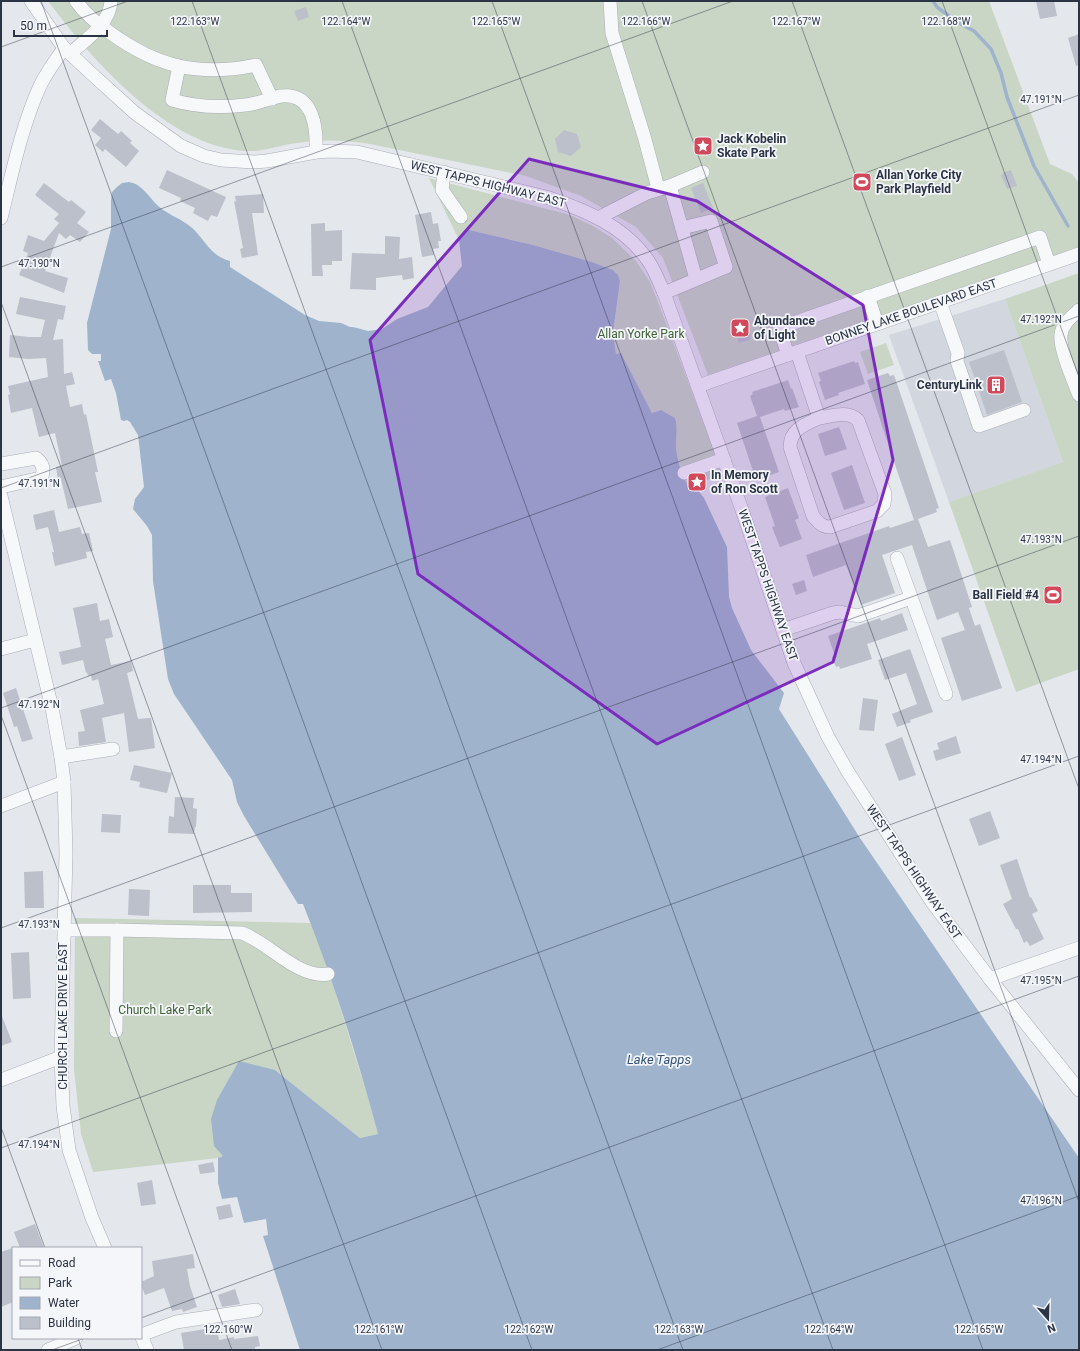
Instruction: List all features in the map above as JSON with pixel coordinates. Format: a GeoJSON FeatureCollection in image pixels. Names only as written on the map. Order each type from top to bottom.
{"type":"FeatureCollection","features":[{"type":"Feature","properties":{"kind":"street","name":"WEST TAPPS HIGHWAY EAST"},"geometry":{"type":"LineString","coordinates":[[31,1],[68,50],[135,113],[181,146],[204,156],[221,160],[254,162],[316,152],[358,152],[546,197],[573,206],[617,229],[641,251],[650,263],[664,292],[724,459],[794,662],[828,737],[848,772],[932,902],[990,979],[1079,1090]]}},
{"type":"Feature","properties":{"kind":"street"},"geometry":{"type":"LineString","coordinates":[[76,1],[82,10],[100,26],[134,49],[161,61],[179,66],[208,70],[224,70],[256,65],[272,99]]}},
{"type":"Feature","properties":{"kind":"street"},"geometry":{"type":"LineString","coordinates":[[1,218],[31,107],[41,85],[68,50],[100,26],[109,12],[111,1]]}},
{"type":"Feature","properties":{"kind":"street"},"geometry":{"type":"LineString","coordinates":[[610,1],[612,33],[644,136],[682,228],[696,279]]}},
{"type":"Feature","properties":{"kind":"street"},"geometry":{"type":"LineString","coordinates":[[179,66],[172,100],[186,105],[216,108],[248,105],[281,96],[299,99],[308,107],[312,115],[316,128],[316,152]]}},
{"type":"Feature","properties":{"kind":"street"},"geometry":{"type":"LineString","coordinates":[[444,172],[442,190],[461,217]]}},
{"type":"Feature","properties":{"kind":"street"},"geometry":{"type":"LineString","coordinates":[[598,218],[664,187],[703,172]]}},
{"type":"Feature","properties":{"kind":"street"},"geometry":{"type":"LineString","coordinates":[[664,292],[726,267],[711,221],[682,228]]}},
{"type":"Feature","properties":{"kind":"street"},"geometry":{"type":"LineString","coordinates":[[820,418],[792,353],[778,328],[1040,237],[1049,264]]}},
{"type":"Feature","properties":{"kind":"street","name":"BONNEY LAKE BOULEVARD EAST"},"geometry":{"type":"LineString","coordinates":[[698,386],[1079,254]]}},
{"type":"Feature","properties":{"kind":"street"},"geometry":{"type":"LineString","coordinates":[[868,296],[877,324]]}},
{"type":"Feature","properties":{"kind":"street"},"geometry":{"type":"LineString","coordinates":[[940,302],[958,353],[957,361],[979,426],[1024,410]]}},
{"type":"Feature","properties":{"kind":"street"},"geometry":{"type":"LineString","coordinates":[[1079,310],[1064,324],[1061,335],[1062,345],[1079,395]]}},
{"type":"Feature","properties":{"kind":"street"},"geometry":{"type":"LineString","coordinates":[[845,414],[851,415],[858,420],[885,494],[884,504],[877,511],[830,527],[820,524],[813,516],[790,447],[790,442],[795,431],[820,418],[845,414]]}},
{"type":"Feature","properties":{"kind":"street"},"geometry":{"type":"LineString","coordinates":[[1,464],[36,458],[40,461],[44,468],[44,473],[41,478],[1,487]]}},
{"type":"Feature","properties":{"kind":"street"},"geometry":{"type":"LineString","coordinates":[[684,473],[724,459]]}},
{"type":"Feature","properties":{"kind":"street","name":"CHURCH LAKE DRIVE EAST"},"geometry":{"type":"LineString","coordinates":[[1,496],[52,708],[61,757],[64,782],[66,853],[61,1057],[64,1106],[69,1150],[92,1218],[105,1247]]}},
{"type":"Feature","properties":{"kind":"street"},"geometry":{"type":"LineString","coordinates":[[898,558],[946,694]]}},
{"type":"Feature","properties":{"kind":"street"},"geometry":{"type":"LineString","coordinates":[[783,630],[833,613],[840,612],[858,616],[911,598]]}},
{"type":"Feature","properties":{"kind":"street"},"geometry":{"type":"LineString","coordinates":[[1,650],[35,640]]}},
{"type":"Feature","properties":{"kind":"street"},"geometry":{"type":"LineString","coordinates":[[61,757],[113,749]]}},
{"type":"Feature","properties":{"kind":"street"},"geometry":{"type":"LineString","coordinates":[[1,806],[64,782]]}},
{"type":"Feature","properties":{"kind":"street"},"geometry":{"type":"LineString","coordinates":[[64,930],[242,932],[261,943],[283,960],[302,969],[322,975],[328,974]]}},
{"type":"Feature","properties":{"kind":"street"},"geometry":{"type":"LineString","coordinates":[[116,1031],[117,930]]}},
{"type":"Feature","properties":{"kind":"street"},"geometry":{"type":"LineString","coordinates":[[990,979],[1079,948]]}},
{"type":"Feature","properties":{"kind":"street"},"geometry":{"type":"LineString","coordinates":[[1,1080],[61,1057]]}},
{"type":"Feature","properties":{"kind":"street"},"geometry":{"type":"LineString","coordinates":[[142,1335],[176,1322],[256,1310]]}},
{"type":"Feature","properties":{"kind":"street"},"geometry":{"type":"LineString","coordinates":[[142,1338],[147,1350]]}},
{"type":"Feature","properties":{"kind":"street"},"geometry":{"type":"LineString","coordinates":[[48,1350],[74,1339]]}},
{"type":"Feature","properties":{"kind":"highlighted area"},"geometry":{"type":"Polygon","coordinates":[[[529,159],[697,201],[863,305],[893,460],[833,662],[657,744],[418,574],[370,340],[529,159]]]}},
{"type":"Feature","properties":{"kind":"shaded area"},"geometry":{"type":"Polygon","coordinates":[[[1005,299],[1063,462],[949,502],[889,335],[1005,299]]]}},
{"type":"Feature","properties":{"kind":"green space","name":"Allan Yorke Park"},"geometry":{"type":"Polygon","coordinates":[[[48,1],[989,1],[1050,164],[1072,174],[1079,183],[1079,247],[708,375],[663,258],[636,227],[581,196],[526,176],[370,144],[342,141],[315,141],[253,151],[217,146],[188,134],[161,117],[134,97],[87,49],[48,1]]]}},
{"type":"Feature","properties":{"kind":"green space","name":"Allan Yorke Park"},"geometry":{"type":"Polygon","coordinates":[[[429,178],[570,215],[593,226],[612,238],[636,261],[650,282],[723,475],[688,486],[680,467],[676,447],[677,429],[675,418],[661,410],[652,413],[621,353],[616,354],[613,333],[620,281],[618,275],[613,270],[592,262],[533,245],[469,230],[464,231],[459,240],[429,178]]]}},
{"type":"Feature","properties":{"kind":"green space"},"geometry":{"type":"Polygon","coordinates":[[[1079,273],[1079,669],[1016,692],[949,502],[1063,462],[1005,299],[1079,273]]]}},
{"type":"Feature","properties":{"kind":"green space"},"geometry":{"type":"Polygon","coordinates":[[[886,343],[894,365],[868,374],[860,352],[886,343]]]}},
{"type":"Feature","properties":{"kind":"green space","name":"Church Lake Park"},"geometry":{"type":"Polygon","coordinates":[[[75,918],[311,923],[327,965],[378,1134],[360,1138],[275,1070],[223,1156],[218,1158],[93,1172],[81,1134],[74,1069],[75,918]]]}},
{"type":"Feature","properties":{"kind":"water","name":"Lake Tapps"},"geometry":{"type":"Polygon","coordinates":[[[129,182],[140,187],[159,207],[167,213],[191,227],[217,255],[230,261],[230,267],[305,315],[319,321],[341,323],[350,327],[368,331],[382,329],[397,319],[428,307],[462,266],[459,240],[464,231],[469,230],[533,245],[592,262],[613,270],[618,275],[620,281],[613,333],[616,354],[621,353],[652,413],[661,410],[675,418],[677,429],[676,447],[682,472],[688,486],[693,484],[704,498],[727,547],[729,597],[732,608],[751,650],[784,693],[779,709],[860,838],[1079,1158],[1079,1350],[300,1350],[263,1236],[268,1235],[266,1219],[244,1223],[237,1197],[222,1199],[218,1183],[218,1158],[223,1156],[214,1146],[211,1119],[217,1100],[239,1061],[275,1070],[360,1138],[378,1134],[344,1018],[303,904],[298,904],[244,816],[237,802],[232,780],[174,694],[168,679],[153,581],[152,535],[147,526],[133,509],[135,499],[144,487],[138,435],[130,422],[127,420],[121,420],[116,393],[111,379],[105,381],[98,361],[101,361],[101,354],[92,354],[88,350],[87,323],[111,229],[112,192],[122,183],[129,182]]]}},
{"type":"Feature","properties":{"kind":"building"},"geometry":{"type":"Polygon","coordinates":[[[1036,1],[1054,1],[1057,16],[1040,19],[1036,1]]]}},
{"type":"Feature","properties":{"kind":"building"},"geometry":{"type":"Polygon","coordinates":[[[306,7],[309,17],[298,21],[294,11],[306,7]]]}},
{"type":"Feature","properties":{"kind":"building"},"geometry":{"type":"Polygon","coordinates":[[[1079,34],[1079,65],[1076,66],[1068,38],[1079,34]]]}},
{"type":"Feature","properties":{"kind":"building"},"geometry":{"type":"Polygon","coordinates":[[[100,119],[118,134],[121,131],[132,141],[130,143],[139,151],[126,167],[105,149],[103,152],[95,145],[101,138],[91,130],[100,119]]]}},
{"type":"Feature","properties":{"kind":"building"},"geometry":{"type":"Polygon","coordinates":[[[564,130],[577,134],[581,147],[571,156],[558,152],[555,139],[564,130]]]}},
{"type":"Feature","properties":{"kind":"building"},"geometry":{"type":"Polygon","coordinates":[[[167,170],[226,197],[217,217],[211,215],[208,221],[193,213],[195,208],[180,201],[181,198],[159,188],[167,170]]]}},
{"type":"Feature","properties":{"kind":"building"},"geometry":{"type":"Polygon","coordinates":[[[1011,170],[1017,186],[1007,189],[1001,175],[1003,174],[1002,173],[1011,170]]]}},
{"type":"Feature","properties":{"kind":"building"},"geometry":{"type":"Polygon","coordinates":[[[44,183],[69,202],[71,200],[86,212],[77,223],[89,232],[80,242],[70,235],[66,239],[59,233],[45,271],[68,278],[64,293],[19,275],[28,253],[23,251],[28,235],[44,241],[59,223],[54,219],[59,214],[35,195],[44,183]]]}},
{"type":"Feature","properties":{"kind":"building"},"geometry":{"type":"Polygon","coordinates":[[[703,183],[713,208],[701,213],[691,188],[703,183]]]}},
{"type":"Feature","properties":{"kind":"building"},"geometry":{"type":"Polygon","coordinates":[[[263,194],[264,213],[252,213],[258,255],[242,258],[240,249],[243,248],[234,201],[236,202],[235,196],[263,194]]]}},
{"type":"Feature","properties":{"kind":"building"},"geometry":{"type":"Polygon","coordinates":[[[431,212],[433,224],[438,223],[441,241],[438,241],[439,248],[433,249],[434,255],[422,257],[415,215],[431,212]]]}},
{"type":"Feature","properties":{"kind":"building"},"geometry":{"type":"Polygon","coordinates":[[[325,223],[325,231],[342,230],[342,261],[332,261],[332,265],[322,265],[323,276],[312,276],[311,224],[325,223]]]}},
{"type":"Feature","properties":{"kind":"building"},"geometry":{"type":"Polygon","coordinates":[[[385,236],[400,237],[399,259],[412,257],[414,278],[403,280],[402,275],[376,278],[376,290],[350,289],[352,253],[385,254],[385,236]]]}},
{"type":"Feature","properties":{"kind":"building"},"geometry":{"type":"Polygon","coordinates":[[[20,297],[66,306],[63,320],[58,319],[53,340],[63,339],[64,374],[72,372],[75,384],[66,386],[70,407],[82,404],[84,415],[86,414],[98,472],[95,472],[102,502],[68,509],[61,479],[58,480],[56,467],[62,466],[55,433],[39,437],[32,408],[11,413],[8,386],[48,377],[46,358],[28,359],[9,357],[10,335],[41,337],[45,320],[16,314],[20,297]]]}},
{"type":"Feature","properties":{"kind":"building"},"geometry":{"type":"Polygon","coordinates":[[[746,326],[751,339],[739,343],[735,330],[746,326]]]}},
{"type":"Feature","properties":{"kind":"building","name":"CenturyLink"},"geometry":{"type":"Polygon","coordinates":[[[1004,350],[1022,402],[987,415],[969,362],[1004,350]]]}},
{"type":"Feature","properties":{"kind":"building"},"geometry":{"type":"Polygon","coordinates":[[[854,361],[855,363],[858,362],[865,384],[838,393],[839,395],[825,400],[819,382],[821,381],[818,373],[854,361]]]}},
{"type":"Feature","properties":{"kind":"building"},"geometry":{"type":"Polygon","coordinates":[[[888,373],[890,376],[894,375],[939,508],[936,509],[937,512],[918,519],[928,547],[950,540],[972,607],[969,608],[975,626],[980,624],[1002,688],[962,701],[941,638],[965,630],[958,612],[937,620],[912,545],[882,555],[895,593],[861,605],[846,565],[813,577],[806,555],[889,526],[890,528],[914,520],[867,380],[888,373]]]}},
{"type":"Feature","properties":{"kind":"building"},"geometry":{"type":"Polygon","coordinates":[[[788,380],[799,407],[785,411],[784,409],[760,417],[779,472],[756,480],[737,423],[757,416],[750,396],[753,394],[752,392],[788,380]]]}},
{"type":"Feature","properties":{"kind":"building"},"geometry":{"type":"Polygon","coordinates":[[[839,427],[847,449],[825,456],[818,434],[839,427]]]}},
{"type":"Feature","properties":{"kind":"building"},"geometry":{"type":"Polygon","coordinates":[[[852,465],[865,503],[844,510],[831,473],[852,465]]]}},
{"type":"Feature","properties":{"kind":"building"},"geometry":{"type":"Polygon","coordinates":[[[788,488],[799,518],[795,520],[802,539],[780,547],[772,527],[775,526],[765,497],[788,488]]]}},
{"type":"Feature","properties":{"kind":"building"},"geometry":{"type":"Polygon","coordinates":[[[54,510],[59,532],[80,527],[82,534],[89,533],[93,551],[86,552],[87,558],[55,566],[52,552],[54,552],[48,527],[36,530],[33,515],[54,510]]]}},
{"type":"Feature","properties":{"kind":"building"},"geometry":{"type":"Polygon","coordinates":[[[804,580],[807,591],[796,595],[792,584],[804,580]]]}},
{"type":"Feature","properties":{"kind":"building"},"geometry":{"type":"Polygon","coordinates":[[[97,603],[100,621],[109,619],[113,637],[105,639],[111,665],[131,661],[133,671],[127,673],[138,719],[151,718],[155,748],[129,752],[124,713],[102,718],[106,742],[79,746],[78,732],[85,731],[80,710],[104,704],[98,679],[92,681],[91,675],[88,676],[83,660],[62,665],[59,652],[81,647],[73,608],[97,603]]]}},
{"type":"Feature","properties":{"kind":"building"},"geometry":{"type":"Polygon","coordinates":[[[902,613],[908,630],[867,644],[872,659],[840,669],[839,666],[836,667],[832,657],[835,656],[828,636],[880,618],[881,621],[902,613]]]}},
{"type":"Feature","properties":{"kind":"building"},"geometry":{"type":"Polygon","coordinates":[[[910,649],[933,712],[910,720],[911,722],[897,727],[892,714],[917,704],[906,673],[885,680],[878,660],[910,649]]]}},
{"type":"Feature","properties":{"kind":"building"},"geometry":{"type":"Polygon","coordinates":[[[16,688],[33,739],[22,742],[17,726],[14,727],[3,693],[16,688]]]}},
{"type":"Feature","properties":{"kind":"building"},"geometry":{"type":"Polygon","coordinates":[[[863,698],[878,700],[874,731],[859,730],[863,698]]]}},
{"type":"Feature","properties":{"kind":"building"},"geometry":{"type":"Polygon","coordinates":[[[956,736],[961,753],[936,761],[933,751],[939,749],[937,743],[956,736]]]}},
{"type":"Feature","properties":{"kind":"building"},"geometry":{"type":"Polygon","coordinates":[[[902,737],[916,775],[899,781],[885,744],[902,737]]]}},
{"type":"Feature","properties":{"kind":"building"},"geometry":{"type":"Polygon","coordinates":[[[134,765],[172,773],[167,793],[139,787],[140,782],[130,780],[134,765]]]}},
{"type":"Feature","properties":{"kind":"building"},"geometry":{"type":"Polygon","coordinates":[[[175,797],[194,798],[193,808],[197,809],[194,834],[168,833],[169,816],[174,817],[175,797]]]}},
{"type":"Feature","properties":{"kind":"building"},"geometry":{"type":"Polygon","coordinates":[[[990,811],[1000,838],[979,846],[969,819],[990,811]]]}},
{"type":"Feature","properties":{"kind":"building"},"geometry":{"type":"Polygon","coordinates":[[[102,814],[121,815],[120,833],[101,832],[102,814]]]}},
{"type":"Feature","properties":{"kind":"building"},"geometry":{"type":"Polygon","coordinates":[[[1017,859],[1030,898],[1031,897],[1038,911],[1032,914],[1044,939],[1030,946],[1027,941],[1024,943],[1018,929],[1016,929],[1003,904],[1012,899],[1000,865],[1017,859]]]}},
{"type":"Feature","properties":{"kind":"building"},"geometry":{"type":"Polygon","coordinates":[[[43,871],[44,908],[25,908],[24,872],[43,871]]]}},
{"type":"Feature","properties":{"kind":"building"},"geometry":{"type":"Polygon","coordinates":[[[193,885],[231,885],[231,893],[252,893],[252,912],[193,913],[193,885]]]}},
{"type":"Feature","properties":{"kind":"building"},"geometry":{"type":"Polygon","coordinates":[[[129,889],[150,890],[149,916],[128,915],[129,889]]]}},
{"type":"Feature","properties":{"kind":"building"},"geometry":{"type":"Polygon","coordinates":[[[29,952],[31,998],[13,999],[11,953],[29,952]]]}},
{"type":"Feature","properties":{"kind":"building"},"geometry":{"type":"Polygon","coordinates":[[[1,1016],[12,1042],[1,1046],[1,1016]]]}},
{"type":"Feature","properties":{"kind":"building"},"geometry":{"type":"Polygon","coordinates":[[[213,1162],[215,1172],[200,1174],[198,1165],[213,1162]]]}},
{"type":"Feature","properties":{"kind":"building"},"geometry":{"type":"Polygon","coordinates":[[[152,1180],[156,1204],[141,1206],[137,1183],[152,1180]]]}},
{"type":"Feature","properties":{"kind":"building"},"geometry":{"type":"Polygon","coordinates":[[[230,1204],[233,1217],[219,1220],[216,1207],[230,1204]]]}},
{"type":"Feature","properties":{"kind":"building"},"geometry":{"type":"Polygon","coordinates":[[[35,1224],[44,1247],[20,1247],[14,1232],[35,1224]]]}},
{"type":"Feature","properties":{"kind":"building"},"geometry":{"type":"Polygon","coordinates":[[[12,1248],[12,1302],[1,1307],[1,1252],[12,1248]]]}},
{"type":"Feature","properties":{"kind":"building"},"geometry":{"type":"Polygon","coordinates":[[[193,1254],[195,1268],[187,1269],[190,1286],[197,1307],[183,1312],[182,1309],[172,1311],[164,1288],[145,1295],[142,1288],[142,1282],[154,1276],[152,1261],[193,1254]]]}},
{"type":"Feature","properties":{"kind":"building"},"geometry":{"type":"Polygon","coordinates":[[[235,1289],[240,1304],[222,1307],[218,1295],[235,1289]]]}},
{"type":"Feature","properties":{"kind":"building"},"geometry":{"type":"Polygon","coordinates":[[[217,1327],[219,1340],[234,1337],[234,1339],[258,1336],[260,1346],[255,1347],[255,1350],[184,1350],[181,1333],[217,1327]]]}},
{"type":"Feature","properties":{"kind":"waterway"},"geometry":{"type":"LineString","coordinates":[[933,1],[937,7],[957,22],[974,31],[991,49],[1001,73],[1007,97],[1034,166],[1068,226]]}},
{"type":"Feature","properties":{"kind":"place","name":"Jack Kobelin Skate Park"},"geometry":{"type":"Point","coordinates":[703,146]}},
{"type":"Feature","properties":{"kind":"place","name":"Allan Yorke City Park Playfield"},"geometry":{"type":"Point","coordinates":[862,182]}},
{"type":"Feature","properties":{"kind":"place","name":"Abundance of Light"},"geometry":{"type":"Point","coordinates":[740,328]}},
{"type":"Feature","properties":{"kind":"place","name":"CenturyLink"},"geometry":{"type":"Point","coordinates":[996,385]}},
{"type":"Feature","properties":{"kind":"place","name":"In Memory of Ron Scott"},"geometry":{"type":"Point","coordinates":[697,482]}},
{"type":"Feature","properties":{"kind":"place","name":"Ball Field #4"},"geometry":{"type":"Point","coordinates":[1053,595]}}]}
